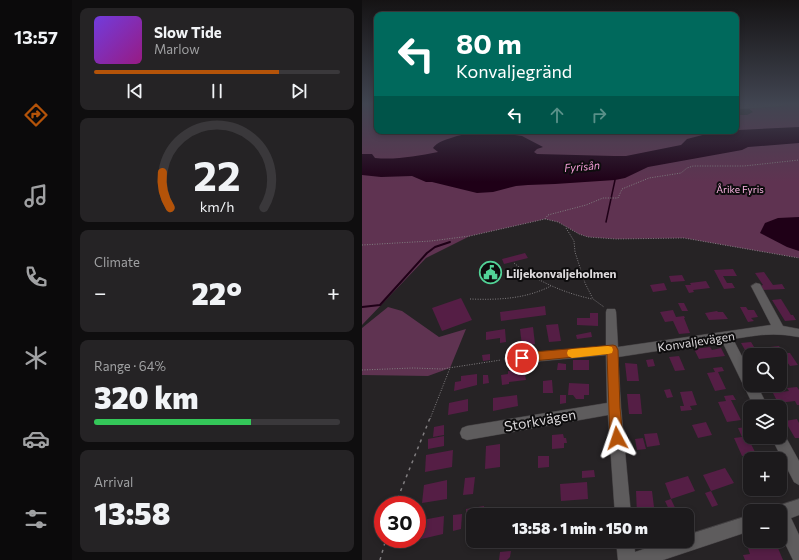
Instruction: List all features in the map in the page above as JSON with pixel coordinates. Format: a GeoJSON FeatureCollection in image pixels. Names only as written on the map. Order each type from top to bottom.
{"type":"FeatureCollection","features":[{"type":"Feature","properties":{"kind":"street"},"geometry":{"type":"LineString","coordinates":[[756,286],[779,329]]}},
{"type":"Feature","properties":{"kind":"street"},"geometry":{"type":"LineString","coordinates":[[611,312],[614,408],[622,508]]}},
{"type":"Feature","properties":{"kind":"street","name":"Konvaljevägen"},"geometry":{"type":"LineString","coordinates":[[510,359],[613,351],[726,337],[768,329],[779,329],[799,333]]}},
{"type":"Feature","properties":{"kind":"street"},"geometry":{"type":"LineString","coordinates":[[726,337],[743,371]]}},
{"type":"Feature","properties":{"kind":"street","name":"Storkvägen"},"geometry":{"type":"LineString","coordinates":[[467,433],[614,408]]}},
{"type":"Feature","properties":{"kind":"street"},"geometry":{"type":"LineString","coordinates":[[782,444],[799,477]]}},
{"type":"Feature","properties":{"kind":"street"},"geometry":{"type":"LineString","coordinates":[[787,511],[799,507]]}},
{"type":"Feature","properties":{"kind":"street"},"geometry":{"type":"LineString","coordinates":[[636,560],[743,525]]}},
{"type":"Feature","properties":{"kind":"street"},"geometry":{"type":"LineString","coordinates":[[787,529],[799,554]]}},
{"type":"Feature","properties":{"kind":"street"},"geometry":{"type":"LineString","coordinates":[[626,548],[627,560]]}},
{"type":"Feature","properties":{"kind":"path"},"geometry":{"type":"LineString","coordinates":[[545,219],[548,215],[586,205],[597,200],[618,198],[622,189],[638,181],[681,172],[693,166],[744,166],[799,160]]}},
{"type":"Feature","properties":{"kind":"path"},"geometry":{"type":"LineString","coordinates":[[362,244],[431,241],[457,238],[545,219],[558,222],[579,234],[588,237],[616,239],[684,238],[799,258]]}},
{"type":"Feature","properties":{"kind":"path"},"geometry":{"type":"LineString","coordinates":[[566,227],[574,241],[574,252],[580,271],[593,299]]}},
{"type":"Feature","properties":{"kind":"path"},"geometry":{"type":"LineString","coordinates":[[514,263],[526,273],[551,286],[573,295],[593,299],[611,312]]}},
{"type":"Feature","properties":{"kind":"path"},"geometry":{"type":"LineString","coordinates":[[470,299],[513,299],[542,291],[551,286]]}},
{"type":"Feature","properties":{"kind":"path"},"geometry":{"type":"LineString","coordinates":[[362,370],[450,368],[510,359]]}},
{"type":"Feature","properties":{"kind":"path"},"geometry":{"type":"LineString","coordinates":[[399,496],[450,368]]}},
{"type":"Feature","properties":{"kind":"path"},"geometry":{"type":"LineString","coordinates":[[380,560],[383,548]]}},
{"type":"Feature","properties":{"kind":"green space","name":"Årike Fyris"},"geometry":{"type":"Polygon","coordinates":[[[362,130],[374,130],[374,134],[739,134],[739,130],[799,130],[799,258],[684,238],[617,239],[588,237],[579,234],[558,222],[545,219],[470,236],[426,258],[362,325],[362,130]]]}},
{"type":"Feature","properties":{"kind":"green space"},"geometry":{"type":"Polygon","coordinates":[[[388,307],[402,311],[439,337],[466,329],[450,368],[428,376],[362,375],[362,328],[388,307]]]}},
{"type":"Feature","properties":{"kind":"water","name":"Fyrisån"},"geometry":{"type":"Polygon","coordinates":[[[739,130],[799,130],[799,143],[748,147],[742,150],[648,167],[625,178],[615,180],[516,186],[493,192],[477,193],[432,182],[426,182],[412,176],[381,177],[362,175],[362,154],[372,154],[375,158],[399,158],[438,152],[433,148],[439,143],[465,134],[515,134],[543,147],[534,152],[537,154],[626,156],[681,145],[687,139],[706,134],[739,134],[739,130]]]}},
{"type":"Feature","properties":{"kind":"water"},"geometry":{"type":"Polygon","coordinates":[[[799,217],[799,251],[787,247],[760,233],[765,223],[778,218],[799,217]]]}},
{"type":"Feature","properties":{"kind":"building"},"geometry":{"type":"Polygon","coordinates":[[[525,253],[528,258],[504,264],[502,259],[525,253]]]}},
{"type":"Feature","properties":{"kind":"building"},"geometry":{"type":"Polygon","coordinates":[[[733,269],[737,276],[723,276],[727,283],[732,283],[735,288],[724,289],[714,270],[733,269]]]}},
{"type":"Feature","properties":{"kind":"building"},"geometry":{"type":"Polygon","coordinates":[[[764,272],[773,285],[782,284],[785,289],[761,290],[759,286],[763,285],[755,273],[764,272]]]}},
{"type":"Feature","properties":{"kind":"building"},"geometry":{"type":"Polygon","coordinates":[[[682,275],[685,281],[671,282],[669,276],[682,275]]]}},
{"type":"Feature","properties":{"kind":"building"},"geometry":{"type":"Polygon","coordinates":[[[706,281],[710,288],[693,290],[694,292],[689,293],[685,285],[691,285],[690,283],[706,281]]]}},
{"type":"Feature","properties":{"kind":"building"},"geometry":{"type":"Polygon","coordinates":[[[664,283],[667,290],[653,292],[650,285],[664,283]]]}},
{"type":"Feature","properties":{"kind":"building"},"geometry":{"type":"Polygon","coordinates":[[[461,298],[472,320],[442,331],[432,308],[461,298]]]}},
{"type":"Feature","properties":{"kind":"building"},"geometry":{"type":"Polygon","coordinates":[[[781,299],[796,320],[785,321],[772,300],[781,299]]]}},
{"type":"Feature","properties":{"kind":"building"},"geometry":{"type":"Polygon","coordinates":[[[678,303],[684,303],[688,311],[682,311],[678,303]]]}},
{"type":"Feature","properties":{"kind":"building"},"geometry":{"type":"Polygon","coordinates":[[[545,306],[546,315],[501,321],[500,312],[545,306]]]}},
{"type":"Feature","properties":{"kind":"building"},"geometry":{"type":"Polygon","coordinates":[[[740,307],[746,307],[748,310],[754,310],[758,317],[751,318],[754,321],[748,322],[740,307]]]}},
{"type":"Feature","properties":{"kind":"building"},"geometry":{"type":"Polygon","coordinates":[[[673,310],[676,317],[684,316],[690,333],[679,334],[673,321],[665,322],[660,312],[673,310]]]}},
{"type":"Feature","properties":{"kind":"building"},"geometry":{"type":"Polygon","coordinates":[[[717,311],[723,312],[728,319],[709,320],[705,313],[717,311]]]}},
{"type":"Feature","properties":{"kind":"building"},"geometry":{"type":"Polygon","coordinates":[[[590,313],[598,313],[598,326],[577,325],[577,318],[590,318],[590,313]]]}},
{"type":"Feature","properties":{"kind":"building"},"geometry":{"type":"Polygon","coordinates":[[[558,324],[561,341],[549,342],[546,325],[558,324]]]}},
{"type":"Feature","properties":{"kind":"building"},"geometry":{"type":"Polygon","coordinates":[[[533,327],[535,344],[522,346],[520,329],[533,327]]]}},
{"type":"Feature","properties":{"kind":"building"},"geometry":{"type":"Polygon","coordinates":[[[505,329],[506,342],[500,343],[500,338],[486,340],[486,332],[505,329]]]}},
{"type":"Feature","properties":{"kind":"building"},"geometry":{"type":"Polygon","coordinates":[[[591,332],[592,337],[577,339],[576,335],[591,332]]]}},
{"type":"Feature","properties":{"kind":"building"},"geometry":{"type":"Polygon","coordinates":[[[751,342],[755,348],[744,348],[741,343],[751,342]]]}},
{"type":"Feature","properties":{"kind":"building"},"geometry":{"type":"Polygon","coordinates":[[[779,346],[780,348],[771,348],[779,346]]]}},
{"type":"Feature","properties":{"kind":"building"},"geometry":{"type":"Polygon","coordinates":[[[710,347],[712,350],[721,348],[725,356],[699,359],[694,349],[710,347]]]}},
{"type":"Feature","properties":{"kind":"building"},"geometry":{"type":"Polygon","coordinates":[[[787,353],[790,353],[798,365],[790,366],[787,362],[787,353]]]}},
{"type":"Feature","properties":{"kind":"building"},"geometry":{"type":"Polygon","coordinates":[[[490,354],[490,360],[483,361],[482,355],[490,354]]]}},
{"type":"Feature","properties":{"kind":"building"},"geometry":{"type":"Polygon","coordinates":[[[679,356],[685,370],[675,371],[669,357],[679,356]]]}},
{"type":"Feature","properties":{"kind":"building"},"geometry":{"type":"Polygon","coordinates":[[[653,359],[655,366],[648,367],[646,360],[653,359]]]}},
{"type":"Feature","properties":{"kind":"building"},"geometry":{"type":"Polygon","coordinates":[[[573,360],[589,360],[589,370],[573,370],[573,360]]]}},
{"type":"Feature","properties":{"kind":"building"},"geometry":{"type":"Polygon","coordinates":[[[558,363],[566,364],[566,370],[557,370],[558,363]]]}},
{"type":"Feature","properties":{"kind":"building"},"geometry":{"type":"Polygon","coordinates":[[[625,363],[637,364],[639,381],[627,381],[625,363]]]}},
{"type":"Feature","properties":{"kind":"building"},"geometry":{"type":"Polygon","coordinates":[[[722,367],[724,371],[718,372],[726,389],[715,391],[707,373],[715,372],[713,368],[722,367]]]}},
{"type":"Feature","properties":{"kind":"building"},"geometry":{"type":"Polygon","coordinates":[[[524,369],[526,380],[509,382],[509,384],[502,385],[501,375],[508,374],[508,371],[524,369]]]}},
{"type":"Feature","properties":{"kind":"building"},"geometry":{"type":"Polygon","coordinates":[[[477,374],[477,385],[454,391],[455,382],[461,381],[461,376],[477,374]]]}},
{"type":"Feature","properties":{"kind":"building"},"geometry":{"type":"Polygon","coordinates":[[[483,375],[488,375],[489,383],[483,384],[483,375]]]}},
{"type":"Feature","properties":{"kind":"building"},"geometry":{"type":"Polygon","coordinates":[[[552,380],[553,393],[543,393],[543,381],[552,380]]]}},
{"type":"Feature","properties":{"kind":"building"},"geometry":{"type":"Polygon","coordinates":[[[569,383],[589,384],[589,395],[584,395],[584,399],[576,399],[573,395],[568,395],[569,383]]]}},
{"type":"Feature","properties":{"kind":"building"},"geometry":{"type":"Polygon","coordinates":[[[797,387],[799,390],[799,405],[797,405],[795,401],[787,402],[787,400],[776,400],[773,393],[787,392],[789,391],[787,388],[797,387]]]}},
{"type":"Feature","properties":{"kind":"building"},"geometry":{"type":"Polygon","coordinates":[[[670,389],[673,397],[667,398],[664,390],[670,389]]]}},
{"type":"Feature","properties":{"kind":"building"},"geometry":{"type":"Polygon","coordinates":[[[692,391],[697,405],[690,406],[692,410],[681,411],[680,406],[684,406],[680,392],[692,391]]]}},
{"type":"Feature","properties":{"kind":"building"},"geometry":{"type":"Polygon","coordinates":[[[627,394],[640,394],[642,414],[629,414],[627,394]]]}},
{"type":"Feature","properties":{"kind":"building"},"geometry":{"type":"Polygon","coordinates":[[[517,395],[518,406],[493,411],[493,398],[517,395]]]}},
{"type":"Feature","properties":{"kind":"building"},"geometry":{"type":"Polygon","coordinates":[[[560,395],[566,395],[566,403],[560,404],[560,395]]]}},
{"type":"Feature","properties":{"kind":"building"},"geometry":{"type":"Polygon","coordinates":[[[733,395],[736,400],[731,400],[741,420],[727,422],[718,402],[726,401],[724,396],[733,395]]]}},
{"type":"Feature","properties":{"kind":"building"},"geometry":{"type":"Polygon","coordinates":[[[468,399],[468,411],[448,415],[449,403],[468,399]]]}},
{"type":"Feature","properties":{"kind":"building"},"geometry":{"type":"Polygon","coordinates":[[[797,419],[799,423],[799,438],[795,438],[787,424],[787,421],[797,419]]]}},
{"type":"Feature","properties":{"kind":"building"},"geometry":{"type":"Polygon","coordinates":[[[706,422],[712,435],[698,438],[692,425],[706,422]]]}},
{"type":"Feature","properties":{"kind":"building"},"geometry":{"type":"Polygon","coordinates":[[[444,425],[444,435],[433,437],[434,427],[444,425]]]}},
{"type":"Feature","properties":{"kind":"building"},"geometry":{"type":"Polygon","coordinates":[[[738,428],[743,428],[743,444],[751,444],[755,452],[743,452],[742,456],[734,438],[742,437],[738,428]]]}},
{"type":"Feature","properties":{"kind":"building"},"geometry":{"type":"Polygon","coordinates":[[[657,433],[660,445],[647,447],[644,434],[657,433]]]}},
{"type":"Feature","properties":{"kind":"building"},"geometry":{"type":"Polygon","coordinates":[[[563,434],[567,443],[564,443],[564,448],[552,449],[552,435],[563,434]]]}},
{"type":"Feature","properties":{"kind":"building"},"geometry":{"type":"Polygon","coordinates":[[[444,436],[444,446],[428,449],[428,439],[444,436]]]}},
{"type":"Feature","properties":{"kind":"building"},"geometry":{"type":"Polygon","coordinates":[[[643,438],[646,449],[637,450],[635,439],[643,438]]]}},
{"type":"Feature","properties":{"kind":"building"},"geometry":{"type":"Polygon","coordinates":[[[500,444],[500,467],[485,469],[486,446],[500,444]]]}},
{"type":"Feature","properties":{"kind":"building"},"geometry":{"type":"Polygon","coordinates":[[[453,450],[452,467],[425,472],[426,455],[453,450]]]}},
{"type":"Feature","properties":{"kind":"building"},"geometry":{"type":"Polygon","coordinates":[[[538,456],[549,456],[549,467],[538,468],[538,456]]]}},
{"type":"Feature","properties":{"kind":"building"},"geometry":{"type":"Polygon","coordinates":[[[725,468],[734,483],[711,491],[703,475],[725,468]]]}},
{"type":"Feature","properties":{"kind":"building"},"geometry":{"type":"Polygon","coordinates":[[[594,470],[595,477],[582,478],[582,471],[594,470]]]}},
{"type":"Feature","properties":{"kind":"building"},"geometry":{"type":"Polygon","coordinates":[[[688,476],[695,491],[671,499],[665,483],[688,476]]]}},
{"type":"Feature","properties":{"kind":"building"},"geometry":{"type":"Polygon","coordinates":[[[475,477],[473,494],[463,495],[465,478],[475,477]]]}},
{"type":"Feature","properties":{"kind":"building"},"geometry":{"type":"Polygon","coordinates":[[[447,480],[447,499],[426,502],[426,496],[423,496],[424,485],[447,480]]]}},
{"type":"Feature","properties":{"kind":"building"},"geometry":{"type":"Polygon","coordinates":[[[587,482],[588,499],[561,501],[560,484],[587,482]]]}},
{"type":"Feature","properties":{"kind":"building"},"geometry":{"type":"Polygon","coordinates":[[[636,491],[652,491],[654,508],[637,508],[636,491]]]}},
{"type":"Feature","properties":{"kind":"building"},"geometry":{"type":"Polygon","coordinates":[[[711,491],[718,505],[712,507],[705,493],[711,491]]]}},
{"type":"Feature","properties":{"kind":"building"},"geometry":{"type":"Polygon","coordinates":[[[671,499],[675,508],[668,508],[665,501],[671,499]]]}},
{"type":"Feature","properties":{"kind":"building"},"geometry":{"type":"Polygon","coordinates":[[[484,506],[484,508],[472,508],[484,506]]]}},
{"type":"Feature","properties":{"kind":"building"},"geometry":{"type":"Polygon","coordinates":[[[462,514],[461,529],[453,531],[453,515],[462,514]]]}},
{"type":"Feature","properties":{"kind":"building"},"geometry":{"type":"Polygon","coordinates":[[[444,516],[443,534],[426,538],[426,519],[444,516]]]}},
{"type":"Feature","properties":{"kind":"building"},"geometry":{"type":"Polygon","coordinates":[[[748,548],[778,548],[783,560],[745,560],[743,555],[750,554],[748,548]]]}},
{"type":"Feature","properties":{"kind":"building"},"geometry":{"type":"Polygon","coordinates":[[[511,551],[510,557],[507,560],[499,560],[500,552],[511,551]]]}},
{"type":"Feature","properties":{"kind":"waterway"},"geometry":{"type":"LineString","coordinates":[[606,222],[615,180]]}},
{"type":"Feature","properties":{"kind":"waterway"},"geometry":{"type":"LineString","coordinates":[[362,307],[380,305],[427,253],[435,247],[450,242]]}},
{"type":"Feature","properties":{"kind":"slow traffic"},"geometry":{"type":"LineString","coordinates":[[572,353],[608,350]]}},
{"type":"Feature","properties":{"kind":"place","name":"Liljekonvaljeholmen"},"geometry":{"type":"Point","coordinates":[491,273]}},
{"type":"Feature","properties":{"kind":"route"},"geometry":{"type":"LineString","coordinates":[[522,358],[613,350],[614,408],[617,438]]}}]}
